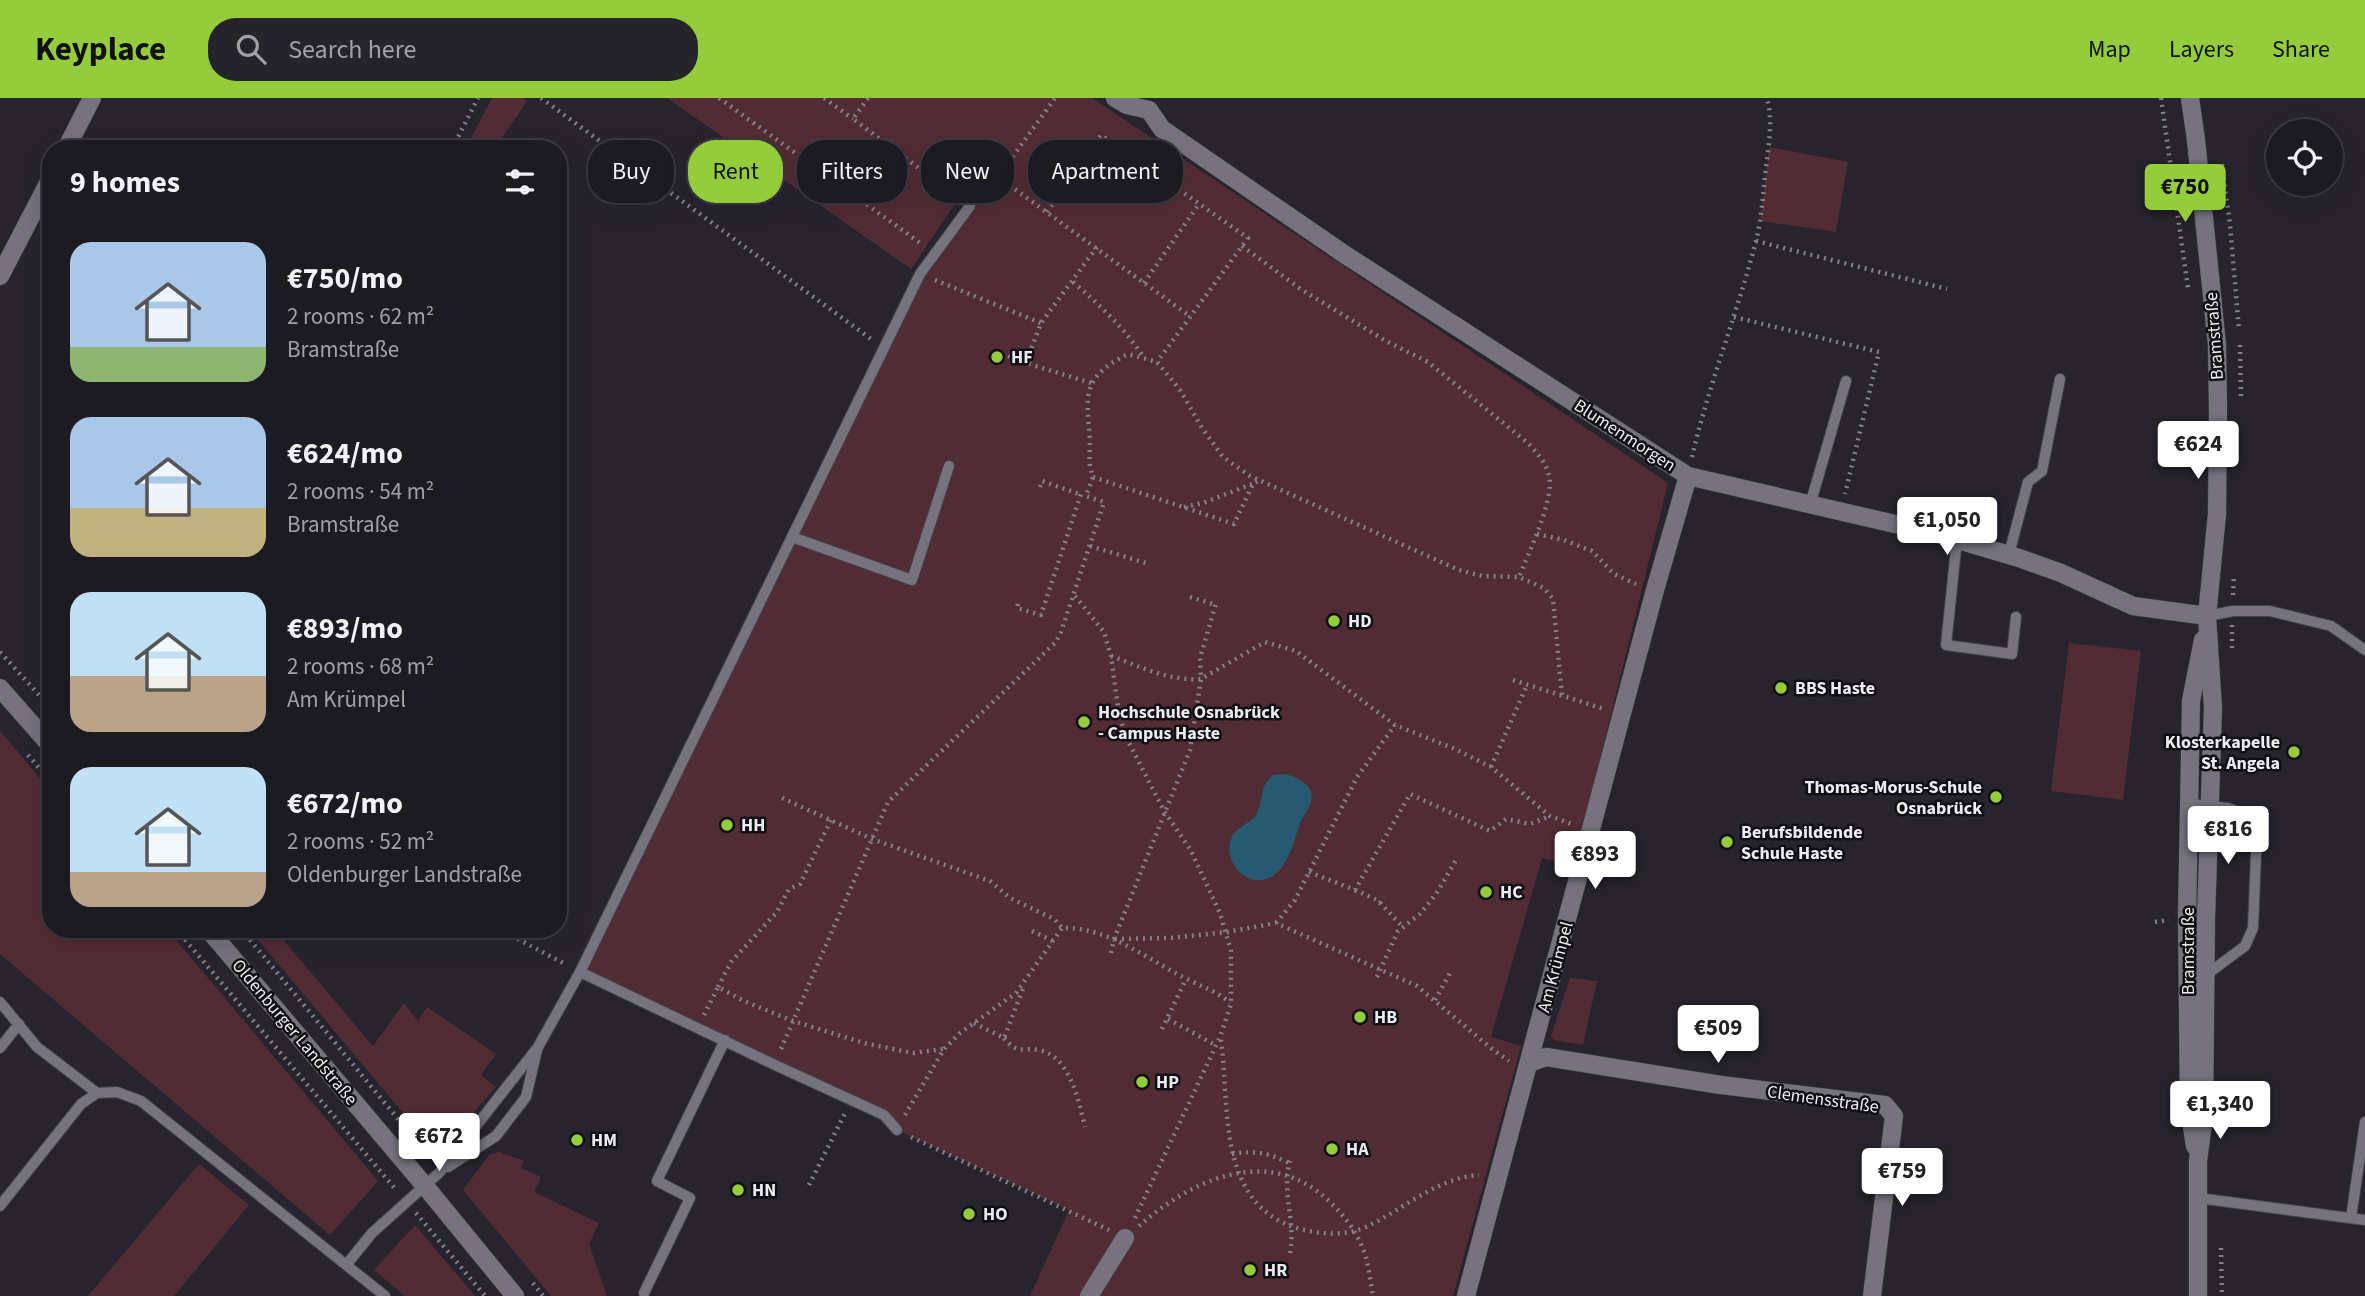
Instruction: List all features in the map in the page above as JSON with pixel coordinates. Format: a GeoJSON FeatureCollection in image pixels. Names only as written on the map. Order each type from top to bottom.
{"type":"FeatureCollection","features":[{"type":"Feature","properties":{"kind":"street"},"geometry":{"type":"LineString","coordinates":[[71,140],[92,98]]}},
{"type":"Feature","properties":{"kind":"street","name":"Blumenmorgen"},"geometry":{"type":"LineString","coordinates":[[1115,98],[1127,105],[1149,104],[1161,129],[1332,246],[1688,476],[1957,539],[2061,573],[2133,606],[2207,616]]}},
{"type":"Feature","properties":{"kind":"street","name":"Bramstraße"},"geometry":{"type":"LineString","coordinates":[[2190,98],[2217,345],[2217,514],[2207,616],[2191,701],[2189,1108],[2197,1161],[2199,1296]]}},
{"type":"Feature","properties":{"kind":"street"},"geometry":{"type":"LineString","coordinates":[[0,276],[42,195]]}},
{"type":"Feature","properties":{"kind":"street","name":"Am Krümpel"},"geometry":{"type":"LineString","coordinates":[[1466,1296],[1688,476]]}},
{"type":"Feature","properties":{"kind":"street","name":"Bramstraße"},"geometry":{"type":"LineString","coordinates":[[2189,1108],[2206,975],[2214,708],[2207,616]]}},
{"type":"Feature","properties":{"kind":"street"},"geometry":{"type":"LineString","coordinates":[[0,688],[42,736]]}},
{"type":"Feature","properties":{"kind":"street","name":"Oldenburger Landstraße"},"geometry":{"type":"LineString","coordinates":[[216,938],[515,1296]]}},
{"type":"Feature","properties":{"kind":"street","name":"Clemensstraße"},"geometry":{"type":"LineString","coordinates":[[1528,1063],[1546,1057],[1721,1085],[1885,1105],[1894,1116],[1872,1296]]}},
{"type":"Feature","properties":{"kind":"street"},"geometry":{"type":"LineString","coordinates":[[1089,1296],[1125,1238]]}},
{"type":"Feature","properties":{"kind":"lane"},"geometry":{"type":"LineString","coordinates":[[347,1264],[372,1233],[440,1172],[537,1047],[580,972],[920,274],[970,206]]}},
{"type":"Feature","properties":{"kind":"lane"},"geometry":{"type":"LineString","coordinates":[[2008,554],[2028,482],[2042,471],[2060,379]]}},
{"type":"Feature","properties":{"kind":"lane"},"geometry":{"type":"LineString","coordinates":[[1810,505],[1846,381]]}},
{"type":"Feature","properties":{"kind":"lane"},"geometry":{"type":"LineString","coordinates":[[792,537],[912,580],[949,466]]}},
{"type":"Feature","properties":{"kind":"lane"},"geometry":{"type":"LineString","coordinates":[[1957,539],[1946,645],[2012,654],[2016,617]]}},
{"type":"Feature","properties":{"kind":"lane"},"geometry":{"type":"LineString","coordinates":[[2207,616],[2232,611],[2270,611],[2331,626],[2365,650]]}},
{"type":"Feature","properties":{"kind":"lane"},"geometry":{"type":"LineString","coordinates":[[2190,804],[2228,808],[2247,815],[2256,830],[2253,928],[2245,946],[2206,975]]}},
{"type":"Feature","properties":{"kind":"lane"},"geometry":{"type":"LineString","coordinates":[[580,972],[884,1115],[897,1130]]}},
{"type":"Feature","properties":{"kind":"lane"},"geometry":{"type":"LineString","coordinates":[[0,1002],[37,1047],[97,1093]]}},
{"type":"Feature","properties":{"kind":"lane"},"geometry":{"type":"LineString","coordinates":[[0,1048],[19,1024]]}},
{"type":"Feature","properties":{"kind":"lane"},"geometry":{"type":"LineString","coordinates":[[644,1293],[690,1198],[657,1181],[724,1040]]}},
{"type":"Feature","properties":{"kind":"lane"},"geometry":{"type":"LineString","coordinates":[[440,1172],[496,1136],[526,1097],[537,1047]]}},
{"type":"Feature","properties":{"kind":"lane"},"geometry":{"type":"LineString","coordinates":[[0,1206],[81,1104],[97,1093],[117,1092],[141,1101],[385,1296]]}},
{"type":"Feature","properties":{"kind":"lane"},"geometry":{"type":"LineString","coordinates":[[2351,1218],[2365,1122]]}},
{"type":"Feature","properties":{"kind":"lane"},"geometry":{"type":"LineString","coordinates":[[2198,1198],[2365,1220]]}},
{"type":"Feature","properties":{"kind":"path"},"geometry":{"type":"LineString","coordinates":[[457,140],[478,98]]}},
{"type":"Feature","properties":{"kind":"path"},"geometry":{"type":"LineString","coordinates":[[541,98],[883,348]]}},
{"type":"Feature","properties":{"kind":"path"},"geometry":{"type":"LineString","coordinates":[[719,98],[935,253]]}},
{"type":"Feature","properties":{"kind":"path"},"geometry":{"type":"LineString","coordinates":[[824,98],[970,206],[973,203]]}},
{"type":"Feature","properties":{"kind":"path"},"geometry":{"type":"LineString","coordinates":[[853,119],[868,98]]}},
{"type":"Feature","properties":{"kind":"path"},"geometry":{"type":"LineString","coordinates":[[1014,155],[1055,98]]}},
{"type":"Feature","properties":{"kind":"path"},"geometry":{"type":"LineString","coordinates":[[1688,476],[1702,415],[1756,241],[1769,147],[1770,107],[1767,98]]}},
{"type":"Feature","properties":{"kind":"path"},"geometry":{"type":"LineString","coordinates":[[2161,98],[2190,296]]}},
{"type":"Feature","properties":{"kind":"path"},"geometry":{"type":"LineString","coordinates":[[1047,212],[1101,135],[1248,238],[1157,362]]}},
{"type":"Feature","properties":{"kind":"path"},"geometry":{"type":"LineString","coordinates":[[1014,188],[1191,317]]}},
{"type":"Feature","properties":{"kind":"path"},"geometry":{"type":"LineString","coordinates":[[1144,283],[1199,204]]}},
{"type":"Feature","properties":{"kind":"path"},"geometry":{"type":"LineString","coordinates":[[1756,241],[1947,289]]}},
{"type":"Feature","properties":{"kind":"path"},"geometry":{"type":"LineString","coordinates":[[1242,246],[1303,289],[1386,341],[1428,362],[1528,443],[1542,459],[1549,476],[1548,498],[1519,577]]}},
{"type":"Feature","properties":{"kind":"path"},"geometry":{"type":"LineString","coordinates":[[1026,363],[1041,323],[1097,247]]}},
{"type":"Feature","properties":{"kind":"path"},"geometry":{"type":"LineString","coordinates":[[920,274],[1041,323]]}},
{"type":"Feature","properties":{"kind":"path"},"geometry":{"type":"LineString","coordinates":[[1073,282],[1128,334],[1143,357]]}},
{"type":"Feature","properties":{"kind":"path"},"geometry":{"type":"LineString","coordinates":[[1734,317],[1880,352],[1841,512]]}},
{"type":"Feature","properties":{"kind":"path"},"geometry":{"type":"LineString","coordinates":[[1018,604],[1017,608],[1041,615],[1083,495],[1093,477],[1086,406],[1091,383],[1107,365],[1128,354],[1157,362],[1180,390],[1223,457],[1255,482],[1459,570],[1482,576],[1519,577],[1544,588],[1553,599],[1562,696]]}},
{"type":"Feature","properties":{"kind":"path"},"geometry":{"type":"LineString","coordinates":[[1008,356],[1091,383]]}},
{"type":"Feature","properties":{"kind":"path"},"geometry":{"type":"LineString","coordinates":[[1093,477],[1234,524],[1255,482]]}},
{"type":"Feature","properties":{"kind":"path"},"geometry":{"type":"LineString","coordinates":[[775,1065],[888,803],[1056,642],[1104,502],[1042,481],[1040,487]]}},
{"type":"Feature","properties":{"kind":"path"},"geometry":{"type":"LineString","coordinates":[[1184,507],[1203,503],[1255,482]]}},
{"type":"Feature","properties":{"kind":"path"},"geometry":{"type":"LineString","coordinates":[[1537,534],[1564,540],[1592,551],[1614,573],[1634,584]]}},
{"type":"Feature","properties":{"kind":"path"},"geometry":{"type":"LineString","coordinates":[[1090,546],[1149,564]]}},
{"type":"Feature","properties":{"kind":"path"},"geometry":{"type":"LineString","coordinates":[[1074,595],[1104,632],[1111,656],[1119,715],[1126,737],[1164,811],[1189,849],[1220,913],[1231,951],[1231,1003],[1217,1046],[1125,1238]]}},
{"type":"Feature","properties":{"kind":"path"},"geometry":{"type":"LineString","coordinates":[[1111,953],[1114,939],[1190,750],[1201,679],[1200,658],[1217,603],[1190,597]]}},
{"type":"Feature","properties":{"kind":"path"},"geometry":{"type":"LineString","coordinates":[[1111,656],[1167,677],[1186,680],[1201,679],[1265,642],[1296,651],[1395,724],[1490,767],[1550,816],[1591,832]]}},
{"type":"Feature","properties":{"kind":"path"},"geometry":{"type":"LineString","coordinates":[[0,652],[42,698]]}},
{"type":"Feature","properties":{"kind":"path"},"geometry":{"type":"LineString","coordinates":[[1513,680],[1622,715]]}},
{"type":"Feature","properties":{"kind":"path"},"geometry":{"type":"LineString","coordinates":[[1490,767],[1527,685]]}},
{"type":"Feature","properties":{"kind":"path"},"geometry":{"type":"LineString","coordinates":[[1276,923],[1295,900],[1357,777],[1395,724]]}},
{"type":"Feature","properties":{"kind":"path"},"geometry":{"type":"LineString","coordinates":[[1354,890],[1410,794],[1434,809],[1490,831],[1506,819],[1530,824],[1550,816]]}},
{"type":"Feature","properties":{"kind":"path"},"geometry":{"type":"LineString","coordinates":[[782,797],[872,839],[990,881],[1010,898],[1054,919],[1062,928],[1081,928],[1114,939],[1221,995],[1231,1003]]}},
{"type":"Feature","properties":{"kind":"path"},"geometry":{"type":"LineString","coordinates":[[698,1028],[731,962],[772,919],[789,890],[800,884],[831,820]]}},
{"type":"Feature","properties":{"kind":"path"},"geometry":{"type":"LineString","coordinates":[[1377,976],[1393,939],[1402,926],[1420,914],[1436,894],[1456,860]]}},
{"type":"Feature","properties":{"kind":"path"},"geometry":{"type":"LineString","coordinates":[[1309,872],[1380,903],[1402,926]]}},
{"type":"Feature","properties":{"kind":"path"},"geometry":{"type":"LineString","coordinates":[[1380,903],[1384,897]]}},
{"type":"Feature","properties":{"kind":"path"},"geometry":{"type":"LineString","coordinates":[[1114,939],[1170,938],[1276,923],[1417,986],[1502,1056],[1511,1062],[1528,1063]]}},
{"type":"Feature","properties":{"kind":"path"},"geometry":{"type":"LineString","coordinates":[[1062,928],[1016,993],[944,1049],[897,1130],[1125,1238]]}},
{"type":"Feature","properties":{"kind":"path"},"geometry":{"type":"LineString","coordinates":[[1032,931],[1053,941]]}},
{"type":"Feature","properties":{"kind":"path"},"geometry":{"type":"LineString","coordinates":[[184,938],[485,1296]]}},
{"type":"Feature","properties":{"kind":"path"},"geometry":{"type":"LineString","coordinates":[[513,938],[580,972]]}},
{"type":"Feature","properties":{"kind":"path"},"geometry":{"type":"LineString","coordinates":[[1435,1000],[1450,973]]}},
{"type":"Feature","properties":{"kind":"path"},"geometry":{"type":"LineString","coordinates":[[1162,1029],[1186,979]]}},
{"type":"Feature","properties":{"kind":"path"},"geometry":{"type":"LineString","coordinates":[[1004,1038],[1026,982]]}},
{"type":"Feature","properties":{"kind":"path"},"geometry":{"type":"LineString","coordinates":[[718,988],[793,1021],[891,1050],[913,1053],[944,1049]]}},
{"type":"Feature","properties":{"kind":"path"},"geometry":{"type":"LineString","coordinates":[[1168,1019],[1217,1046]]}},
{"type":"Feature","properties":{"kind":"path"},"geometry":{"type":"LineString","coordinates":[[975,1023],[1004,1038],[1012,1048],[1046,1052],[1063,1066],[1075,1088],[1085,1127]]}},
{"type":"Feature","properties":{"kind":"path"},"geometry":{"type":"LineString","coordinates":[[1220,1037],[1232,1154],[1237,1174],[1251,1195],[1269,1213],[1292,1227],[1332,1234],[1355,1232],[1384,1219],[1441,1184],[1463,1176],[1486,1174],[1497,1178]]}},
{"type":"Feature","properties":{"kind":"path"},"geometry":{"type":"LineString","coordinates":[[809,1185],[852,1100]]}},
{"type":"Feature","properties":{"kind":"path"},"geometry":{"type":"LineString","coordinates":[[1232,1154],[1263,1152],[1289,1162],[1285,1173],[1292,1227],[1290,1253]]}},
{"type":"Feature","properties":{"kind":"path"},"geometry":{"type":"LineString","coordinates":[[1125,1238],[1175,1197],[1213,1180],[1256,1170],[1285,1173],[1322,1194],[1355,1232],[1366,1259],[1373,1296]]}},
{"type":"Feature","properties":{"kind":"shaded area"},"geometry":{"type":"Polygon","coordinates":[[[492,98],[523,98],[527,101],[500,140],[470,140],[492,98]]]}},
{"type":"Feature","properties":{"kind":"shaded area","name":"Hochschule Osnabrück - Campus Haste"},"geometry":{"type":"Polygon","coordinates":[[[667,98],[1092,98],[1155,140],[1028,140],[1028,203],[1183,203],[1183,159],[1668,483],[1574,865],[1542,858],[1491,1037],[1521,1046],[1453,1296],[1030,1296],[1069,1210],[897,1130],[884,1115],[583,973],[921,283],[979,203],[1014,203],[1014,140],[921,140],[921,203],[955,203],[911,269],[817,203],[907,203],[907,140],[797,140],[797,189],[783,179],[783,140],[727,140],[667,98]]]}},
{"type":"Feature","properties":{"kind":"shaded area"},"geometry":{"type":"Polygon","coordinates":[[[1769,147],[1848,162],[1836,232],[1760,221],[1769,147]]]}},
{"type":"Feature","properties":{"kind":"shaded area"},"geometry":{"type":"Polygon","coordinates":[[[2069,643],[2141,651],[2123,800],[2051,791],[2069,643]]]}},
{"type":"Feature","properties":{"kind":"shaded area"},"geometry":{"type":"Polygon","coordinates":[[[0,731],[42,780],[42,938],[175,938],[378,1181],[330,1235],[0,954],[0,731]]]}},
{"type":"Feature","properties":{"kind":"shaded area"},"geometry":{"type":"Polygon","coordinates":[[[257,938],[282,938],[373,1046],[404,1003],[418,1021],[427,1007],[496,1054],[481,1075],[496,1087],[452,1137],[435,1151],[257,938]]]}},
{"type":"Feature","properties":{"kind":"shaded area"},"geometry":{"type":"Polygon","coordinates":[[[1570,978],[1597,981],[1583,1045],[1554,1040],[1551,1036],[1570,978]]]}},
{"type":"Feature","properties":{"kind":"shaded area"},"geometry":{"type":"Polygon","coordinates":[[[499,1152],[524,1161],[521,1168],[541,1177],[534,1192],[599,1223],[589,1244],[607,1296],[551,1296],[463,1190],[490,1154],[499,1152]]]}},
{"type":"Feature","properties":{"kind":"shaded area"},"geometry":{"type":"Polygon","coordinates":[[[199,1164],[249,1205],[174,1296],[88,1296],[199,1164]]]}},
{"type":"Feature","properties":{"kind":"shaded area"},"geometry":{"type":"Polygon","coordinates":[[[415,1225],[475,1296],[405,1296],[374,1270],[415,1225]]]}},
{"type":"Feature","properties":{"kind":"water"},"geometry":{"type":"Polygon","coordinates":[[[1286,774],[1307,785],[1312,796],[1311,803],[1280,870],[1266,879],[1250,879],[1237,870],[1233,863],[1229,847],[1231,839],[1236,831],[1257,813],[1263,790],[1273,775],[1286,774]]]}},
{"type":"Feature","properties":{"kind":"place","name":"HF"},"geometry":{"type":"Point","coordinates":[997,357]}},
{"type":"Feature","properties":{"kind":"place","name":"HD"},"geometry":{"type":"Point","coordinates":[1334,621]}},
{"type":"Feature","properties":{"kind":"place","name":"BBS Haste"},"geometry":{"type":"Point","coordinates":[1781,688]}},
{"type":"Feature","properties":{"kind":"place","name":"Hochschule Osnabrück - Campus Haste"},"geometry":{"type":"Point","coordinates":[1084,722]}},
{"type":"Feature","properties":{"kind":"place","name":"Klosterkapelle St. Angela"},"geometry":{"type":"Point","coordinates":[2294,752]}},
{"type":"Feature","properties":{"kind":"place","name":"Thomas-Morus-Schule Osnabrück"},"geometry":{"type":"Point","coordinates":[1996,797]}},
{"type":"Feature","properties":{"kind":"place","name":"HH"},"geometry":{"type":"Point","coordinates":[727,825]}},
{"type":"Feature","properties":{"kind":"place","name":"Berufsbildende Schule Haste"},"geometry":{"type":"Point","coordinates":[1727,842]}},
{"type":"Feature","properties":{"kind":"place","name":"HC"},"geometry":{"type":"Point","coordinates":[1486,892]}},
{"type":"Feature","properties":{"kind":"place","name":"HB"},"geometry":{"type":"Point","coordinates":[1360,1017]}},
{"type":"Feature","properties":{"kind":"place","name":"HP"},"geometry":{"type":"Point","coordinates":[1142,1082]}},
{"type":"Feature","properties":{"kind":"place","name":"HM"},"geometry":{"type":"Point","coordinates":[577,1140]}},
{"type":"Feature","properties":{"kind":"place","name":"HA"},"geometry":{"type":"Point","coordinates":[1332,1149]}},
{"type":"Feature","properties":{"kind":"place","name":"HN"},"geometry":{"type":"Point","coordinates":[738,1190]}},
{"type":"Feature","properties":{"kind":"place","name":"HO"},"geometry":{"type":"Point","coordinates":[969,1214]}},
{"type":"Feature","properties":{"kind":"place","name":"HR"},"geometry":{"type":"Point","coordinates":[1250,1270]}}]}
